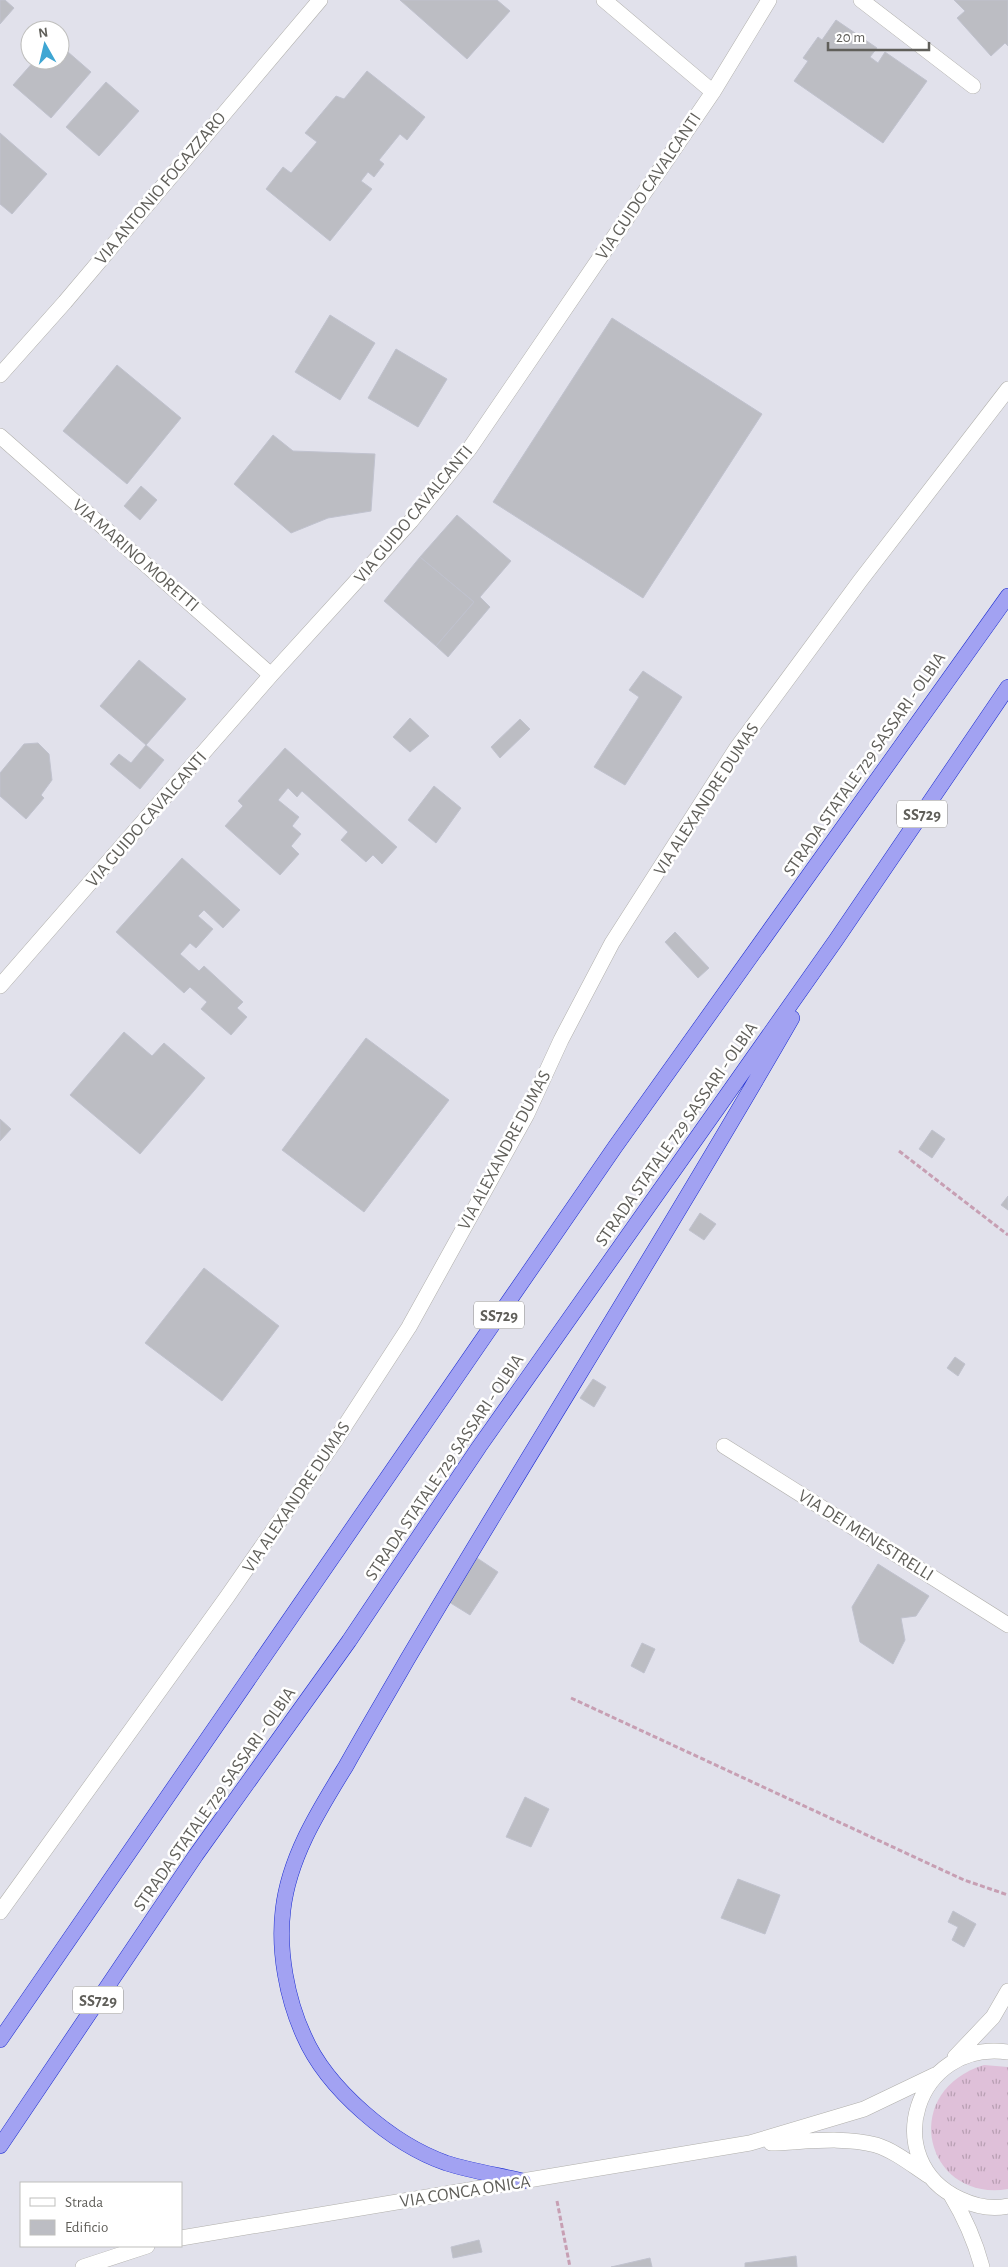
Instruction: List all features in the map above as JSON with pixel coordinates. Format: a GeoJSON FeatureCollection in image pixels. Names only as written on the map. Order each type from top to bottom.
{"type":"FeatureCollection","features":[{"type":"Feature","properties":{"kind":"highway","name":"STRADA STATALE 729 SASSARI - OLBIA"},"geometry":{"type":"LineString","coordinates":[[0,2040],[615,1147],[1008,596]]}},
{"type":"Feature","properties":{"kind":"highway","name":"STRADA STATALE 729 SASSARI - OLBIA"},"geometry":{"type":"LineString","coordinates":[[0,2146],[196,1855],[349,1641],[484,1439],[836,940],[1008,688]]}},
{"type":"Feature","properties":{"kind":"highway"},"geometry":{"type":"LineString","coordinates":[[523,2181],[445,2162],[400,2140],[362,2111],[330,2077],[305,2039],[291,2002],[283,1954],[283,1910],[292,1870],[312,1824],[460,1570],[588,1360],[836,940]]}},
{"type":"Feature","properties":{"kind":"street","name":"VIA ANTONIO FOGAZZARO"},"geometry":{"type":"LineString","coordinates":[[0,375],[65,302],[320,0]]}},
{"type":"Feature","properties":{"kind":"street"},"geometry":{"type":"LineString","coordinates":[[604,0],[713,92]]}},
{"type":"Feature","properties":{"kind":"street","name":"VIA GUIDO CAVALCANTI"},"geometry":{"type":"LineString","coordinates":[[0,986],[271,675],[411,521],[470,448],[713,92],[769,0]]}},
{"type":"Feature","properties":{"kind":"street"},"geometry":{"type":"LineString","coordinates":[[860,0],[973,86]]}},
{"type":"Feature","properties":{"kind":"street","name":"VIA ALEXANDRE DUMAS"},"geometry":{"type":"LineString","coordinates":[[0,1912],[233,1589],[335,1441],[409,1327],[527,1114],[561,1040],[612,943],[736,750],[860,582],[1008,389]]}},
{"type":"Feature","properties":{"kind":"street","name":"VIA MARINO MORETTI"},"geometry":{"type":"LineString","coordinates":[[0,436],[271,675]]}},
{"type":"Feature","properties":{"kind":"street","name":"VIA DEI MENESTRELLI"},"geometry":{"type":"LineString","coordinates":[[724,1446],[1008,1625]]}},
{"type":"Feature","properties":{"kind":"street"},"geometry":{"type":"LineString","coordinates":[[982,2267],[977,2247],[964,2216],[950,2195],[932,2178],[920,2156],[914,2132],[918,2107],[928,2085],[993,2017],[1008,1991]]}},
{"type":"Feature","properties":{"kind":"street","name":"VIA CONCA ONICA"},"geometry":{"type":"LineString","coordinates":[[182,2238],[750,2143],[864,2109],[940,2071],[967,2054],[992,2050],[1008,2052]]}},
{"type":"Feature","properties":{"kind":"street","name":"VIA CONCA ONICA"},"geometry":{"type":"LineString","coordinates":[[750,2143],[846,2141],[876,2146],[901,2157],[932,2178]]}},
{"type":"Feature","properties":{"kind":"street"},"geometry":{"type":"LineString","coordinates":[[950,2195],[973,2205],[998,2208],[1008,2206]]}},
{"type":"Feature","properties":{"kind":"street"},"geometry":{"type":"LineString","coordinates":[[84,2267],[144,2247]]}},
{"type":"Feature","properties":{"kind":"path"},"geometry":{"type":"LineString","coordinates":[[899,1151],[1008,1235]]}},
{"type":"Feature","properties":{"kind":"path"},"geometry":{"type":"LineString","coordinates":[[571,1698],[964,1880],[1008,1895]]}},
{"type":"Feature","properties":{"kind":"path"},"geometry":{"type":"LineString","coordinates":[[552,2176],[570,2267]]}},
{"type":"Feature","properties":{"kind":"green space"},"geometry":{"type":"Polygon","coordinates":[[[984,2065],[1008,2067],[1008,2189],[980,2189],[957,2179],[941,2163],[933,2142],[932,2120],[940,2098],[957,2079],[984,2065]]]}},
{"type":"Feature","properties":{"kind":"building"},"geometry":{"type":"Polygon","coordinates":[[[0,0],[5,0],[14,8],[0,24],[0,0]]]}},
{"type":"Feature","properties":{"kind":"building"},"geometry":{"type":"Polygon","coordinates":[[[400,0],[497,0],[510,11],[467,59],[400,0]]]}},
{"type":"Feature","properties":{"kind":"building"},"geometry":{"type":"Polygon","coordinates":[[[954,0],[1008,0],[1008,46],[1005,43],[991,56],[957,18],[965,11],[954,0]]]}},
{"type":"Feature","properties":{"kind":"building"},"geometry":{"type":"Polygon","coordinates":[[[836,20],[877,48],[870,57],[878,63],[885,52],[927,81],[883,143],[794,81],[808,61],[803,58],[818,37],[822,40],[836,20]]]}},
{"type":"Feature","properties":{"kind":"building"},"geometry":{"type":"Polygon","coordinates":[[[70,54],[91,72],[51,118],[13,85],[26,70],[70,70],[70,54]]]}},
{"type":"Feature","properties":{"kind":"building"},"geometry":{"type":"Polygon","coordinates":[[[367,71],[425,117],[407,140],[400,134],[379,160],[384,164],[374,177],[368,172],[361,181],[372,189],[330,241],[266,189],[283,167],[291,173],[317,142],[305,133],[336,96],[344,99],[367,71]]]}},
{"type":"Feature","properties":{"kind":"building"},"geometry":{"type":"Polygon","coordinates":[[[106,82],[139,111],[99,156],[66,127],[106,82]]]}},
{"type":"Feature","properties":{"kind":"building"},"geometry":{"type":"Polygon","coordinates":[[[0,133],[47,174],[12,214],[0,204],[0,133]]]}},
{"type":"Feature","properties":{"kind":"building"},"geometry":{"type":"Polygon","coordinates":[[[330,315],[375,343],[340,400],[295,372],[330,315]]]}},
{"type":"Feature","properties":{"kind":"building"},"geometry":{"type":"Polygon","coordinates":[[[612,318],[762,414],[643,598],[493,502],[612,318]]]}},
{"type":"Feature","properties":{"kind":"building"},"geometry":{"type":"Polygon","coordinates":[[[396,349],[447,379],[418,427],[368,398],[396,349]]]}},
{"type":"Feature","properties":{"kind":"building"},"geometry":{"type":"Polygon","coordinates":[[[117,365],[181,418],[127,484],[63,431],[117,365]]]}},
{"type":"Feature","properties":{"kind":"building"},"geometry":{"type":"Polygon","coordinates":[[[273,435],[293,451],[375,454],[371,511],[328,518],[291,533],[234,484],[273,435]]]}},
{"type":"Feature","properties":{"kind":"building"},"geometry":{"type":"Polygon","coordinates":[[[141,486],[157,500],[140,520],[124,506],[141,486]]]}},
{"type":"Feature","properties":{"kind":"building"},"geometry":{"type":"Polygon","coordinates":[[[457,515],[511,561],[480,597],[490,607],[448,657],[436,646],[474,602],[420,557],[457,515]]]}},
{"type":"Feature","properties":{"kind":"building"},"geometry":{"type":"Polygon","coordinates":[[[420,557],[474,602],[436,646],[384,601],[420,557]]]}},
{"type":"Feature","properties":{"kind":"building"},"geometry":{"type":"Polygon","coordinates":[[[139,660],[186,699],[146,745],[100,706],[139,660]]]}},
{"type":"Feature","properties":{"kind":"building"},"geometry":{"type":"Polygon","coordinates":[[[643,671],[682,697],[625,785],[594,767],[639,697],[629,690],[643,671]]]}},
{"type":"Feature","properties":{"kind":"building"},"geometry":{"type":"Polygon","coordinates":[[[410,718],[429,736],[410,752],[393,737],[410,718]]]}},
{"type":"Feature","properties":{"kind":"building"},"geometry":{"type":"Polygon","coordinates":[[[520,719],[530,729],[500,758],[491,747],[520,719]]]}},
{"type":"Feature","properties":{"kind":"building"},"geometry":{"type":"Polygon","coordinates":[[[38,743],[49,754],[52,780],[41,795],[44,798],[26,819],[0,796],[0,773],[24,744],[38,743]]]}},
{"type":"Feature","properties":{"kind":"building"},"geometry":{"type":"Polygon","coordinates":[[[146,745],[164,760],[140,789],[110,764],[119,754],[131,763],[146,745]]]}},
{"type":"Feature","properties":{"kind":"building"},"geometry":{"type":"Polygon","coordinates":[[[285,748],[397,847],[382,864],[373,855],[366,862],[341,840],[348,832],[302,791],[297,797],[288,788],[278,800],[299,817],[292,826],[301,834],[291,846],[299,854],[280,875],[225,826],[243,806],[238,801],[285,748]]]}},
{"type":"Feature","properties":{"kind":"building"},"geometry":{"type":"Polygon","coordinates":[[[434,786],[461,808],[436,843],[408,820],[434,786]]]}},
{"type":"Feature","properties":{"kind":"building"},"geometry":{"type":"Polygon","coordinates":[[[182,858],[240,910],[223,928],[204,910],[198,916],[213,929],[196,948],[190,943],[180,954],[199,971],[204,966],[243,1002],[237,1008],[247,1017],[231,1035],[201,1009],[207,1002],[190,987],[184,993],[116,932],[182,858]]]}},
{"type":"Feature","properties":{"kind":"building"},"geometry":{"type":"Polygon","coordinates":[[[675,932],[709,968],[698,978],[665,942],[675,932]]]}},
{"type":"Feature","properties":{"kind":"building"},"geometry":{"type":"Polygon","coordinates":[[[124,1032],[152,1056],[164,1043],[205,1078],[140,1154],[70,1095],[124,1032]]]}},
{"type":"Feature","properties":{"kind":"building"},"geometry":{"type":"Polygon","coordinates":[[[366,1038],[449,1100],[364,1212],[282,1150],[366,1038]]]}},
{"type":"Feature","properties":{"kind":"building"},"geometry":{"type":"Polygon","coordinates":[[[0,1119],[11,1129],[0,1141],[0,1119]]]}},
{"type":"Feature","properties":{"kind":"building"},"geometry":{"type":"Polygon","coordinates":[[[932,1130],[945,1139],[932,1158],[919,1149],[932,1130]]]}},
{"type":"Feature","properties":{"kind":"building"},"geometry":{"type":"Polygon","coordinates":[[[1008,1196],[1008,1210],[1001,1205],[1008,1196]]]}},
{"type":"Feature","properties":{"kind":"building"},"geometry":{"type":"Polygon","coordinates":[[[700,1213],[716,1224],[704,1240],[689,1230],[700,1213]]]}},
{"type":"Feature","properties":{"kind":"building"},"geometry":{"type":"Polygon","coordinates":[[[204,1268],[279,1326],[222,1401],[145,1343],[204,1268]]]}},
{"type":"Feature","properties":{"kind":"building"},"geometry":{"type":"Polygon","coordinates":[[[955,1357],[965,1364],[958,1376],[947,1368],[955,1357]]]}},
{"type":"Feature","properties":{"kind":"building"},"geometry":{"type":"Polygon","coordinates":[[[593,1379],[606,1387],[594,1407],[580,1398],[593,1379]]]}},
{"type":"Feature","properties":{"kind":"building"},"geometry":{"type":"Polygon","coordinates":[[[477,1558],[498,1572],[470,1615],[449,1602],[477,1558]]]}},
{"type":"Feature","properties":{"kind":"building"},"geometry":{"type":"Polygon","coordinates":[[[878,1564],[929,1596],[916,1616],[901,1618],[905,1640],[893,1664],[860,1642],[852,1607],[878,1564]]]}},
{"type":"Feature","properties":{"kind":"building"},"geometry":{"type":"Polygon","coordinates":[[[642,1643],[655,1649],[644,1673],[631,1666],[642,1643]]]}},
{"type":"Feature","properties":{"kind":"building"},"geometry":{"type":"Polygon","coordinates":[[[525,1797],[549,1809],[531,1847],[506,1837],[525,1797]]]}},
{"type":"Feature","properties":{"kind":"building"},"geometry":{"type":"Polygon","coordinates":[[[738,1879],[780,1895],[765,1934],[721,1918],[738,1879]]]}},
{"type":"Feature","properties":{"kind":"building"},"geometry":{"type":"Polygon","coordinates":[[[953,1911],[976,1924],[964,1947],[952,1940],[958,1927],[948,1922],[953,1911]]]}},
{"type":"Feature","properties":{"kind":"building"},"geometry":{"type":"Polygon","coordinates":[[[479,2240],[482,2252],[453,2258],[451,2247],[479,2240]]]}},
{"type":"Feature","properties":{"kind":"building"},"geometry":{"type":"Polygon","coordinates":[[[796,2256],[797,2267],[745,2267],[745,2263],[796,2256]]]}},
{"type":"Feature","properties":{"kind":"building"},"geometry":{"type":"Polygon","coordinates":[[[650,2258],[652,2267],[611,2267],[650,2258]]]}}]}
